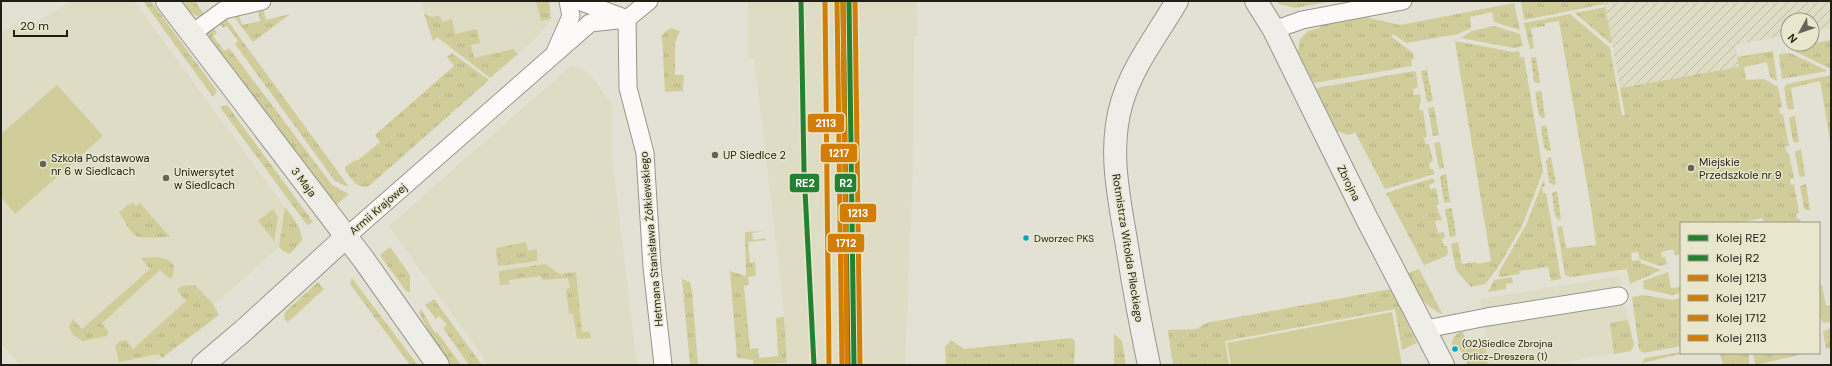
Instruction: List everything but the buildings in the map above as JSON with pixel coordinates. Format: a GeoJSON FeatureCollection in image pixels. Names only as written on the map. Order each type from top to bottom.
{"type":"FeatureCollection","features":[{"type":"Feature","properties":{"kind":"main road","name":"3 Maja"},"geometry":{"type":"LineString","coordinates":[[167,1],[346,237],[438,365]]}},
{"type":"Feature","properties":{"kind":"main road","name":"Rotmistrza Witolda Pileckiego"},"geometry":{"type":"LineString","coordinates":[[1148,365],[1118,191],[1115,159],[1117,128],[1122,102],[1132,76],[1178,1]]}},
{"type":"Feature","properties":{"kind":"main road","name":"Zbrojna"},"geometry":{"type":"LineString","coordinates":[[1256,1],[1274,30],[1366,217],[1443,365]]}},
{"type":"Feature","properties":{"kind":"main road","name":"Armii Krajowej"},"geometry":{"type":"LineString","coordinates":[[203,365],[267,310],[346,237]]}},
{"type":"Feature","properties":{"kind":"street"},"geometry":{"type":"LineString","coordinates":[[191,34],[224,10],[262,1]]}},
{"type":"Feature","properties":{"kind":"street"},"geometry":{"type":"LineString","coordinates":[[554,54],[571,16],[568,1]]}},
{"type":"Feature","properties":{"kind":"street"},"geometry":{"type":"LineString","coordinates":[[579,1],[627,19],[649,1]]}},
{"type":"Feature","properties":{"kind":"street"},"geometry":{"type":"LineString","coordinates":[[1274,30],[1302,20],[1403,1]]}},
{"type":"Feature","properties":{"kind":"street","name":"Armii Krajowej"},"geometry":{"type":"LineString","coordinates":[[346,237],[590,23],[627,19]]}},
{"type":"Feature","properties":{"kind":"street","name":"Hetmana Stanisława Żółkiewskiego"},"geometry":{"type":"LineString","coordinates":[[627,19],[628,88],[645,153],[652,267],[662,365]]}},
{"type":"Feature","properties":{"kind":"street"},"geometry":{"type":"LineString","coordinates":[[1426,330],[1487,317],[1618,296]]}},
{"type":"Feature","properties":{"kind":"shaded area","name":"Uniwersytet w Siedlcach"},"geometry":{"type":"Polygon","coordinates":[[[72,1],[134,1],[300,228],[159,354],[162,358],[153,365],[20,365],[1,344],[1,34],[16,24],[20,28],[36,22],[72,1]]]}},
{"type":"Feature","properties":{"kind":"shaded area"},"geometry":{"type":"Polygon","coordinates":[[[420,1],[534,1],[536,2],[541,21],[551,19],[537,37],[490,78],[427,13],[424,13],[420,1]]]}},
{"type":"Feature","properties":{"kind":"shaded area"},"geometry":{"type":"Polygon","coordinates":[[[748,1],[917,1],[918,36],[914,36],[913,164],[905,365],[788,365],[781,284],[754,58],[748,58],[748,1]]]}},
{"type":"Feature","properties":{"kind":"shaded area"},"geometry":{"type":"Polygon","coordinates":[[[1604,1],[1831,1],[1831,28],[1820,30],[1820,12],[1780,12],[1780,37],[1735,45],[1739,67],[1620,88],[1604,1]]]}},
{"type":"Feature","properties":{"kind":"shaded area"},"geometry":{"type":"Polygon","coordinates":[[[572,65],[588,72],[612,105],[612,158],[637,365],[489,365],[389,226],[572,65]]]}},
{"type":"Feature","properties":{"kind":"shaded area"},"geometry":{"type":"Polygon","coordinates":[[[1620,276],[1625,308],[1634,345],[1631,351],[1547,365],[1488,365],[1485,341],[1487,340],[1480,299],[1620,276]]]}},
{"type":"Feature","properties":{"kind":"green space"},"geometry":{"type":"Polygon","coordinates":[[[143,1],[151,1],[217,91],[213,97],[143,1]]]}},
{"type":"Feature","properties":{"kind":"green space"},"geometry":{"type":"Polygon","coordinates":[[[182,1],[195,1],[205,15],[194,15],[182,1]]]}},
{"type":"Feature","properties":{"kind":"green space"},"geometry":{"type":"Polygon","coordinates":[[[534,1],[549,1],[551,19],[541,21],[536,2],[534,1]]]}},
{"type":"Feature","properties":{"kind":"green space"},"geometry":{"type":"Polygon","coordinates":[[[1278,1],[1333,1],[1295,8],[1279,4],[1278,1]]]}},
{"type":"Feature","properties":{"kind":"green space"},"geometry":{"type":"Polygon","coordinates":[[[1521,1],[1602,1],[1605,4],[1524,20],[1521,1]]]}},
{"type":"Feature","properties":{"kind":"green space"},"geometry":{"type":"Polygon","coordinates":[[[1514,3],[1520,30],[1494,22],[1492,12],[1470,17],[1471,28],[1458,34],[1406,43],[1393,34],[1392,37],[1413,53],[1414,59],[1411,60],[1412,66],[1314,83],[1298,52],[1300,39],[1308,31],[1320,28],[1319,24],[1366,17],[1400,25],[1514,3]]]}},
{"type":"Feature","properties":{"kind":"green space"},"geometry":{"type":"Polygon","coordinates":[[[1605,7],[1612,43],[1610,43],[1575,13],[1605,7]]]}},
{"type":"Feature","properties":{"kind":"green space"},"geometry":{"type":"Polygon","coordinates":[[[258,8],[263,9],[266,20],[290,14],[253,42],[232,14],[235,12],[239,15],[242,25],[260,21],[258,8]]]}},
{"type":"Feature","properties":{"kind":"green space"},"geometry":{"type":"Polygon","coordinates":[[[424,13],[430,17],[440,16],[442,22],[452,19],[455,34],[477,29],[480,43],[471,45],[474,58],[513,49],[518,54],[490,78],[437,37],[433,41],[424,13]]]}},
{"type":"Feature","properties":{"kind":"green space"},"geometry":{"type":"Polygon","coordinates":[[[1570,14],[1610,48],[1622,116],[1625,115],[1620,88],[1739,67],[1737,57],[1773,51],[1777,81],[1770,77],[1767,62],[1744,67],[1746,80],[1764,79],[1778,87],[1782,107],[1779,108],[1780,114],[1783,114],[1789,146],[1785,147],[1787,153],[1789,153],[1794,178],[1790,179],[1791,185],[1794,184],[1799,213],[1796,214],[1797,219],[1800,219],[1801,222],[1764,222],[1763,218],[1743,222],[1680,222],[1680,254],[1675,255],[1673,249],[1661,252],[1662,257],[1665,257],[1667,264],[1660,266],[1640,259],[1638,252],[1631,253],[1632,261],[1640,260],[1641,263],[1661,270],[1630,284],[1627,269],[1571,277],[1565,275],[1557,227],[1562,226],[1566,248],[1596,245],[1592,214],[1559,21],[1545,23],[1545,26],[1531,28],[1534,48],[1530,49],[1524,23],[1570,14]]]}},
{"type":"Feature","properties":{"kind":"green space"},"geometry":{"type":"Polygon","coordinates":[[[225,17],[349,187],[335,181],[235,44],[238,41],[227,26],[223,28],[218,21],[225,17]]]}},
{"type":"Feature","properties":{"kind":"green space"},"geometry":{"type":"Polygon","coordinates":[[[212,25],[217,33],[213,36],[224,51],[229,48],[332,185],[349,194],[335,206],[210,41],[208,32],[212,25]]]}},
{"type":"Feature","properties":{"kind":"green space"},"geometry":{"type":"Polygon","coordinates":[[[1494,26],[1520,34],[1523,46],[1514,48],[1461,38],[1472,31],[1494,26]]]}},
{"type":"Feature","properties":{"kind":"green space"},"geometry":{"type":"Polygon","coordinates":[[[670,28],[680,31],[675,43],[675,75],[684,75],[683,91],[665,92],[662,35],[670,28]]]}},
{"type":"Feature","properties":{"kind":"green space"},"geometry":{"type":"Polygon","coordinates":[[[1831,40],[1831,69],[1796,52],[1820,52],[1820,42],[1831,40]]]}},
{"type":"Feature","properties":{"kind":"green space"},"geometry":{"type":"Polygon","coordinates":[[[1455,41],[1513,52],[1519,51],[1521,58],[1524,57],[1543,172],[1522,226],[1497,269],[1485,284],[1471,287],[1456,270],[1451,244],[1458,242],[1462,264],[1476,262],[1477,264],[1491,261],[1455,41]]]}},
{"type":"Feature","properties":{"kind":"green space"},"geometry":{"type":"Polygon","coordinates":[[[452,53],[489,80],[369,186],[365,187],[358,185],[352,180],[345,170],[345,167],[355,160],[357,161],[380,142],[375,135],[454,66],[447,57],[452,53]]]}},
{"type":"Feature","properties":{"kind":"green space"},"geometry":{"type":"Polygon","coordinates":[[[1790,53],[1828,71],[1782,79],[1779,54],[1790,53]]]}},
{"type":"Feature","properties":{"kind":"green space"},"geometry":{"type":"Polygon","coordinates":[[[1536,57],[1540,83],[1534,82],[1531,58],[1536,57]]]}},
{"type":"Feature","properties":{"kind":"green space"},"geometry":{"type":"Polygon","coordinates":[[[1427,70],[1433,101],[1427,102],[1421,71],[1427,70]]]}},
{"type":"Feature","properties":{"kind":"green space"},"geometry":{"type":"Polygon","coordinates":[[[1414,71],[1416,72],[1418,87],[1413,89],[1414,95],[1420,94],[1420,111],[1423,110],[1427,137],[1424,138],[1426,144],[1429,144],[1433,161],[1429,163],[1430,169],[1433,169],[1434,174],[1385,189],[1355,132],[1349,135],[1337,131],[1316,88],[1414,71]]]}},
{"type":"Feature","properties":{"kind":"green space"},"geometry":{"type":"Polygon","coordinates":[[[1831,75],[1831,146],[1820,81],[1791,88],[1794,109],[1789,110],[1787,107],[1784,87],[1787,84],[1831,75]]]}},
{"type":"Feature","properties":{"kind":"green space"},"geometry":{"type":"Polygon","coordinates":[[[57,85],[103,136],[15,214],[1,197],[1,134],[57,85]]]}},
{"type":"Feature","properties":{"kind":"green space"},"geometry":{"type":"Polygon","coordinates":[[[1541,90],[1545,117],[1542,118],[1539,115],[1535,93],[1541,90]]]}},
{"type":"Feature","properties":{"kind":"green space"},"geometry":{"type":"Polygon","coordinates":[[[227,105],[313,222],[307,225],[220,107],[227,105]]]}},
{"type":"Feature","properties":{"kind":"green space"},"geometry":{"type":"Polygon","coordinates":[[[1434,107],[1439,135],[1433,136],[1428,108],[1434,107]]]}},
{"type":"Feature","properties":{"kind":"green space"},"geometry":{"type":"Polygon","coordinates":[[[1795,116],[1799,142],[1796,143],[1793,141],[1789,119],[1790,117],[1795,116]]]}},
{"type":"Feature","properties":{"kind":"green space"},"geometry":{"type":"Polygon","coordinates":[[[1546,125],[1551,150],[1547,151],[1544,148],[1541,127],[1546,125]]]}},
{"type":"Feature","properties":{"kind":"green space"},"geometry":{"type":"Polygon","coordinates":[[[1440,142],[1444,168],[1439,169],[1434,143],[1440,142]]]}},
{"type":"Feature","properties":{"kind":"green space"},"geometry":{"type":"Polygon","coordinates":[[[1801,149],[1805,176],[1801,177],[1799,175],[1795,152],[1801,149]]]}},
{"type":"Feature","properties":{"kind":"green space"},"geometry":{"type":"Polygon","coordinates":[[[1551,157],[1556,184],[1553,185],[1549,182],[1546,160],[1551,157]]]}},
{"type":"Feature","properties":{"kind":"green space"},"geometry":{"type":"Polygon","coordinates":[[[1446,174],[1450,202],[1444,203],[1440,176],[1446,174]]]}},
{"type":"Feature","properties":{"kind":"green space"},"geometry":{"type":"Polygon","coordinates":[[[1433,178],[1435,182],[1429,185],[1430,189],[1436,188],[1439,204],[1436,205],[1442,220],[1435,221],[1438,233],[1444,232],[1445,238],[1442,239],[1444,246],[1447,246],[1448,254],[1424,265],[1386,193],[1433,178]]]}},
{"type":"Feature","properties":{"kind":"green space"},"geometry":{"type":"Polygon","coordinates":[[[1544,179],[1545,186],[1542,187],[1543,193],[1546,193],[1561,279],[1551,281],[1548,267],[1519,271],[1520,274],[1499,277],[1499,272],[1526,225],[1544,179]]]}},
{"type":"Feature","properties":{"kind":"green space"},"geometry":{"type":"Polygon","coordinates":[[[1806,184],[1810,210],[1806,210],[1804,208],[1800,186],[1806,184]]]}},
{"type":"Feature","properties":{"kind":"green space"},"geometry":{"type":"Polygon","coordinates":[[[1557,191],[1561,219],[1558,220],[1555,215],[1552,193],[1557,191]]]}},
{"type":"Feature","properties":{"kind":"green space"},"geometry":{"type":"Polygon","coordinates":[[[133,202],[136,206],[140,203],[170,237],[138,237],[132,233],[119,212],[133,202]]]}},
{"type":"Feature","properties":{"kind":"green space"},"geometry":{"type":"Polygon","coordinates":[[[285,207],[298,226],[302,240],[290,254],[283,251],[279,247],[285,207]]]}},
{"type":"Feature","properties":{"kind":"green space"},"geometry":{"type":"Polygon","coordinates":[[[1452,208],[1456,236],[1450,237],[1445,209],[1452,208]]]}},
{"type":"Feature","properties":{"kind":"green space"},"geometry":{"type":"Polygon","coordinates":[[[273,209],[278,217],[274,241],[258,221],[273,209]]]}},
{"type":"Feature","properties":{"kind":"green space"},"geometry":{"type":"Polygon","coordinates":[[[763,231],[752,233],[753,240],[765,238],[766,240],[748,242],[750,263],[755,262],[756,276],[748,277],[749,284],[744,286],[750,349],[758,348],[759,358],[778,356],[776,318],[784,317],[787,363],[753,364],[753,360],[737,358],[730,271],[746,276],[745,232],[763,231]]]}},
{"type":"Feature","properties":{"kind":"green space"},"geometry":{"type":"Polygon","coordinates":[[[526,242],[528,251],[537,249],[537,261],[498,266],[496,248],[526,242]]]}},
{"type":"Feature","properties":{"kind":"green space"},"geometry":{"type":"Polygon","coordinates":[[[390,247],[410,275],[410,292],[407,292],[380,255],[390,247]]]}},
{"type":"Feature","properties":{"kind":"green space"},"geometry":{"type":"Polygon","coordinates":[[[158,257],[170,261],[174,266],[173,276],[170,279],[160,270],[102,323],[108,332],[107,336],[83,341],[73,335],[69,326],[73,319],[82,329],[150,269],[141,258],[158,257]]]}},
{"type":"Feature","properties":{"kind":"green space"},"geometry":{"type":"Polygon","coordinates":[[[545,264],[559,274],[576,272],[582,332],[589,332],[591,338],[577,339],[573,314],[569,314],[566,289],[570,288],[568,278],[542,280],[541,276],[509,280],[509,284],[500,285],[499,271],[545,264]]]}},
{"type":"Feature","properties":{"kind":"green space"},"geometry":{"type":"Polygon","coordinates":[[[1419,269],[1443,315],[1435,311],[1421,298],[1415,287],[1408,273],[1419,269]]]}},
{"type":"Feature","properties":{"kind":"green space"},"geometry":{"type":"Polygon","coordinates":[[[1668,272],[1671,288],[1680,287],[1680,293],[1672,295],[1644,289],[1643,281],[1668,272]]]}},
{"type":"Feature","properties":{"kind":"green space"},"geometry":{"type":"Polygon","coordinates":[[[1512,277],[1513,283],[1506,284],[1506,289],[1488,292],[1494,280],[1512,277]]]}},
{"type":"Feature","properties":{"kind":"green space"},"geometry":{"type":"Polygon","coordinates":[[[352,278],[417,365],[410,365],[350,284],[352,278]]]}},
{"type":"Feature","properties":{"kind":"green space"},"geometry":{"type":"Polygon","coordinates":[[[682,279],[690,282],[692,291],[698,365],[690,365],[682,279]]]}},
{"type":"Feature","properties":{"kind":"green space"},"geometry":{"type":"Polygon","coordinates":[[[318,282],[324,289],[288,322],[284,319],[285,312],[318,282]]]}},
{"type":"Feature","properties":{"kind":"green space"},"geometry":{"type":"Polygon","coordinates":[[[195,285],[213,304],[219,315],[162,358],[159,354],[119,362],[115,346],[120,341],[126,340],[133,349],[186,301],[177,290],[182,286],[195,285]]]}},
{"type":"Feature","properties":{"kind":"green space"},"geometry":{"type":"Polygon","coordinates":[[[1822,285],[1826,306],[1831,306],[1831,322],[1824,323],[1821,320],[1820,286],[1822,285]]]}},
{"type":"Feature","properties":{"kind":"green space"},"geometry":{"type":"Polygon","coordinates":[[[1391,289],[1417,343],[1402,350],[1395,309],[1225,341],[1229,365],[1173,365],[1168,330],[1197,329],[1206,323],[1391,289]]]}},
{"type":"Feature","properties":{"kind":"green space"},"geometry":{"type":"Polygon","coordinates":[[[1643,295],[1673,300],[1680,298],[1680,346],[1643,353],[1639,349],[1632,297],[1643,295]]]}},
{"type":"Feature","properties":{"kind":"green space"},"geometry":{"type":"Polygon","coordinates":[[[434,299],[482,365],[469,365],[443,328],[447,325],[439,316],[436,319],[425,305],[434,299]]]}},
{"type":"Feature","properties":{"kind":"green space"},"geometry":{"type":"Polygon","coordinates":[[[421,309],[435,333],[437,332],[461,365],[450,365],[433,339],[419,313],[421,309]]]}},
{"type":"Feature","properties":{"kind":"green space"},"geometry":{"type":"Polygon","coordinates":[[[1392,312],[1402,365],[1231,365],[1227,343],[1392,312]]]}},
{"type":"Feature","properties":{"kind":"green space"},"geometry":{"type":"Polygon","coordinates":[[[1628,320],[1634,345],[1631,351],[1614,354],[1610,323],[1628,320]]]}},
{"type":"Feature","properties":{"kind":"green space"},"geometry":{"type":"Polygon","coordinates":[[[1831,328],[1831,348],[1826,349],[1823,331],[1831,328]]]}},
{"type":"Feature","properties":{"kind":"green space"},"geometry":{"type":"Polygon","coordinates":[[[1463,331],[1466,344],[1485,341],[1488,365],[1463,365],[1467,363],[1459,348],[1453,351],[1452,342],[1457,334],[1463,331]]]}},
{"type":"Feature","properties":{"kind":"green space"},"geometry":{"type":"Polygon","coordinates":[[[1114,334],[1122,341],[1126,365],[1114,365],[1114,334]]]}},
{"type":"Feature","properties":{"kind":"green space"},"geometry":{"type":"Polygon","coordinates":[[[1071,338],[1075,341],[1074,365],[946,365],[945,347],[951,340],[964,349],[1071,338]]]}},
{"type":"Feature","properties":{"kind":"green space"},"geometry":{"type":"Polygon","coordinates":[[[1680,352],[1680,354],[1642,363],[1645,358],[1680,352]]]}},
{"type":"Feature","properties":{"kind":"green space"},"geometry":{"type":"Polygon","coordinates":[[[1720,354],[1749,354],[1749,365],[1723,365],[1720,354]]]}},
{"type":"Feature","properties":{"kind":"green space"},"geometry":{"type":"Polygon","coordinates":[[[1752,354],[1803,354],[1756,365],[1752,354]]]}},
{"type":"Feature","properties":{"kind":"rail line","name":"RE2"},"geometry":{"type":"LineString","coordinates":[[801,1],[804,171],[814,365]]}},
{"type":"Feature","properties":{"kind":"rail line","name":"2113"},"geometry":{"type":"LineString","coordinates":[[825,1],[829,365]]}},
{"type":"Feature","properties":{"kind":"rail line","name":"1217"},"geometry":{"type":"LineString","coordinates":[[837,1],[842,365]]}},
{"type":"Feature","properties":{"kind":"rail line","name":"R2"},"geometry":{"type":"LineString","coordinates":[[843,1],[848,365]]}},
{"type":"Feature","properties":{"kind":"rail line","name":"1712"},"geometry":{"type":"LineString","coordinates":[[843,1],[847,365]]}},
{"type":"Feature","properties":{"kind":"rail line","name":"RE2"},"geometry":{"type":"LineString","coordinates":[[849,1],[854,365]]}},
{"type":"Feature","properties":{"kind":"rail line","name":"1213"},"geometry":{"type":"LineString","coordinates":[[855,1],[860,365]]}},
{"type":"Feature","properties":{"kind":"place","name":"UP Siedlce 2"},"geometry":{"type":"Point","coordinates":[715,155]}},
{"type":"Feature","properties":{"kind":"place","name":"Szkoła Podstawowa nr 6 w Siedlcach"},"geometry":{"type":"Point","coordinates":[43,164]}},
{"type":"Feature","properties":{"kind":"place","name":"Miejskie Przedszkole nr 9"},"geometry":{"type":"Point","coordinates":[1691,168]}},
{"type":"Feature","properties":{"kind":"place","name":"Uniwersytet w Siedlcach"},"geometry":{"type":"Point","coordinates":[166,178]}},
{"type":"Feature","properties":{"kind":"place","name":"Dworzec PKS"},"geometry":{"type":"Point","coordinates":[1026,238]}},
{"type":"Feature","properties":{"kind":"place","name":"(02)Siedlce Zbrojna Orlicz-Dreszera (1)"},"geometry":{"type":"Point","coordinates":[1455,349]}}]}
